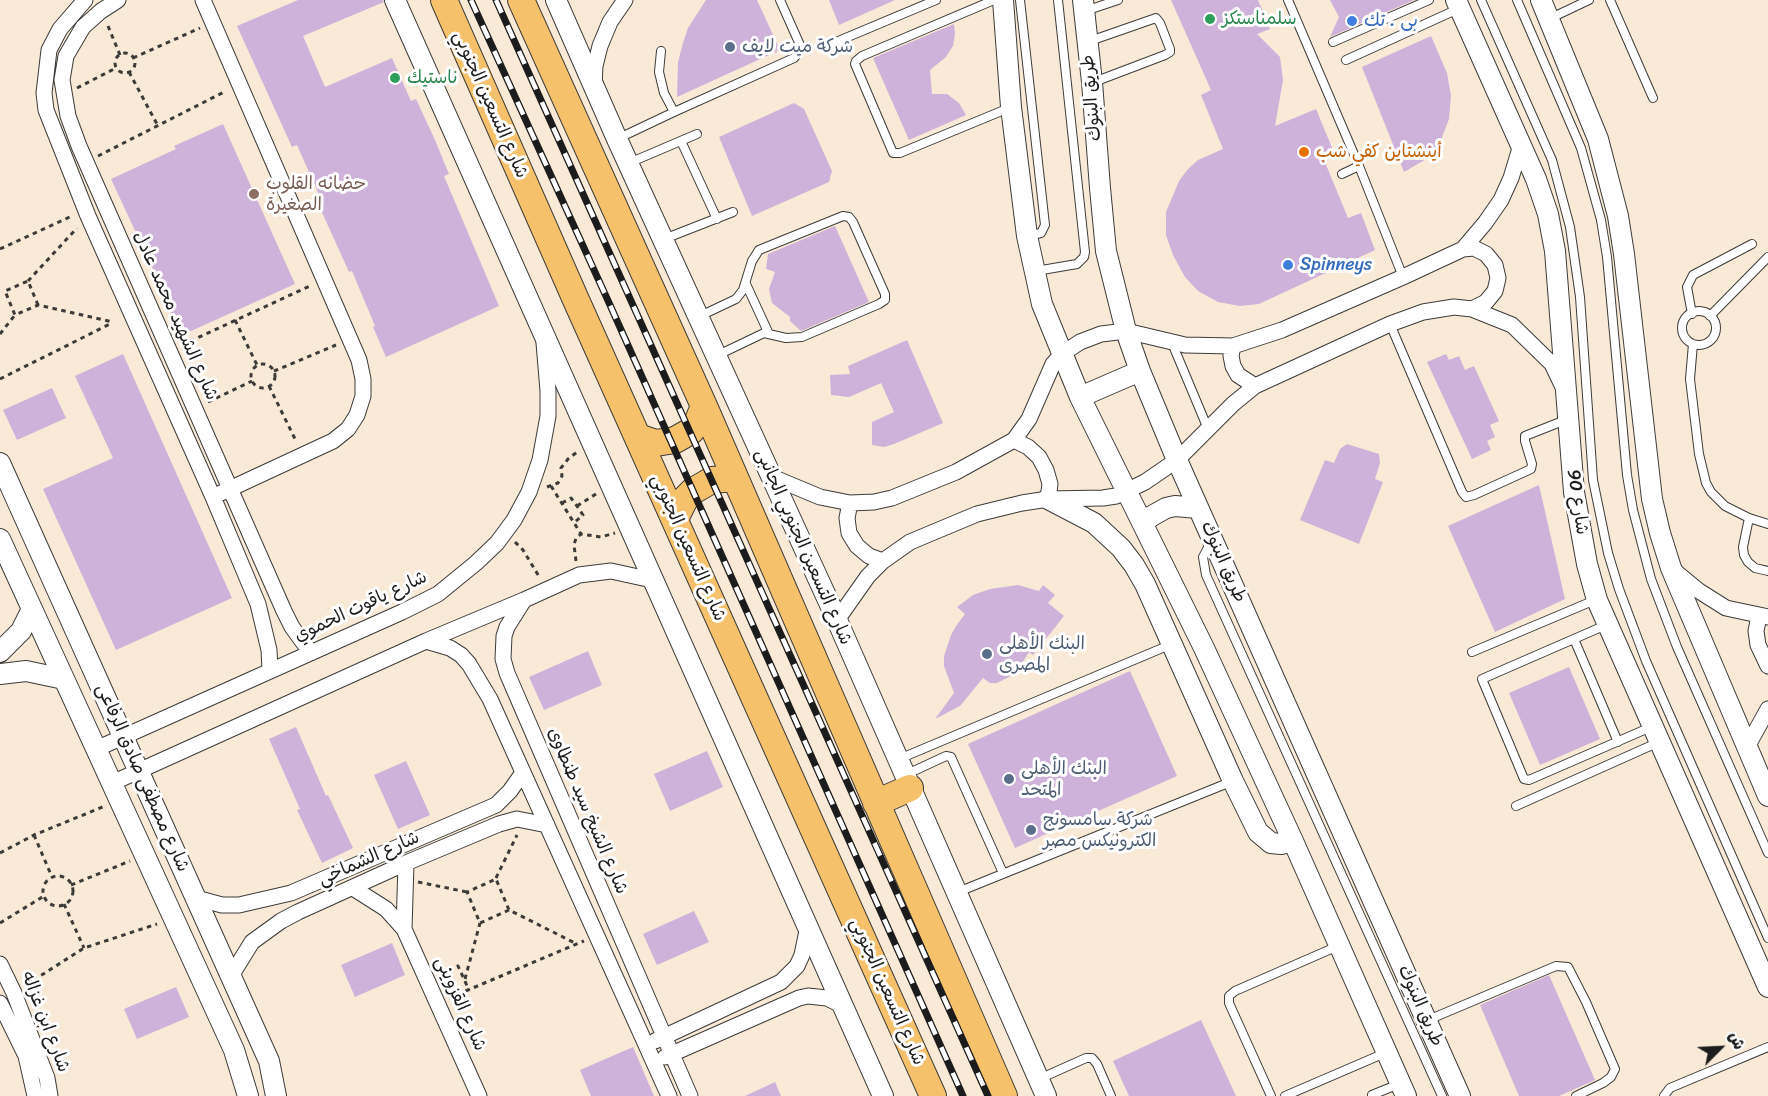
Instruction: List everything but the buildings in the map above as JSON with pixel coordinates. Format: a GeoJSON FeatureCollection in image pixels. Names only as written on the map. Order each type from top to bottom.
{"type":"FeatureCollection","features":[{"type":"Feature","properties":{"kind":"highway","name":"شارع التسعين الجنوبي"},"geometry":{"type":"LineString","coordinates":[[444,0],[933,1096]]}},
{"type":"Feature","properties":{"kind":"highway"},"geometry":{"type":"LineString","coordinates":[[521,0],[704,406],[1004,1096]]}},
{"type":"Feature","properties":{"kind":"highway"},"geometry":{"type":"LineString","coordinates":[[638,437],[656,442],[675,440],[691,431],[704,406]]}},
{"type":"Feature","properties":{"kind":"highway"},"geometry":{"type":"LineString","coordinates":[[675,519],[685,500],[693,491],[712,480],[735,478]]}},
{"type":"Feature","properties":{"kind":"highway"},"geometry":{"type":"LineString","coordinates":[[876,803],[904,774]]}},
{"type":"Feature","properties":{"kind":"street","name":"شارع الشهيد محمد عادل"},"geometry":{"type":"LineString","coordinates":[[85,0],[60,29],[49,50],[44,93],[46,110],[64,160],[258,604],[269,650],[270,670]]}},
{"type":"Feature","properties":{"kind":"street","name":"شارع الشهيد محمد عادل"},"geometry":{"type":"LineString","coordinates":[[118,0],[83,27],[66,56],[62,80],[68,116],[86,163],[284,611],[292,627],[312,653]]}},
{"type":"Feature","properties":{"kind":"street"},"geometry":{"type":"LineString","coordinates":[[203,0],[359,360],[363,379],[363,396],[357,415],[348,429],[333,441],[213,497]]}},
{"type":"Feature","properties":{"kind":"street"},"geometry":{"type":"LineString","coordinates":[[395,0],[883,1096]]}},
{"type":"Feature","properties":{"kind":"street","name":"شارع التسعين الجنوبي الجانبى"},"geometry":{"type":"LineString","coordinates":[[556,0],[617,140],[837,620],[1042,1088]]}},
{"type":"Feature","properties":{"kind":"street"},"geometry":{"type":"LineString","coordinates":[[594,86],[595,66],[600,46],[610,21],[625,0]]}},
{"type":"Feature","properties":{"kind":"street"},"geometry":{"type":"LineString","coordinates":[[1003,0],[1011,107],[1026,236],[1042,304],[1080,397],[1144,524],[1293,841],[1403,1090]]}},
{"type":"Feature","properties":{"kind":"street"},"geometry":{"type":"LineString","coordinates":[[1541,0],[1598,139],[1618,216],[1652,499],[1660,533],[1671,568],[1768,796]]}},
{"type":"Feature","properties":{"kind":"street","name":"شارع 90"},"geometry":{"type":"LineString","coordinates":[[1458,4],[1536,179],[1548,214],[1555,251],[1568,398],[1570,456],[1580,528],[1597,600],[1606,625],[1768,987]]}},
{"type":"Feature","properties":{"kind":"street","name":"طريق البنوك"},"geometry":{"type":"LineString","coordinates":[[1084,5],[1106,251],[1126,331],[1177,460],[1460,1096]]}},
{"type":"Feature","properties":{"kind":"street"},"geometry":{"type":"LineString","coordinates":[[1463,249],[1501,200],[1511,178],[1521,145]]}},
{"type":"Feature","properties":{"kind":"street"},"geometry":{"type":"LineString","coordinates":[[772,477],[820,497],[850,503],[874,502],[892,498],[956,472],[1014,440],[1029,419],[1053,364],[1062,354],[1080,342],[1101,334],[1126,331],[1199,346],[1233,346],[1282,330],[1463,249],[1474,248],[1486,254],[1495,265],[1498,278],[1495,291],[1486,302],[1472,309]]}},
{"type":"Feature","properties":{"kind":"street"},"geometry":{"type":"LineString","coordinates":[[116,279],[134,271]]}},
{"type":"Feature","properties":{"kind":"street"},"geometry":{"type":"LineString","coordinates":[[837,620],[863,583],[883,561],[910,542],[961,520],[1022,503],[1048,499],[1103,498],[1145,482],[1177,460],[1233,404],[1255,386],[1390,324],[1423,312],[1454,308],[1472,309],[1512,325],[1552,364],[1568,398]]}},
{"type":"Feature","properties":{"kind":"street","name":"شارع ياقوت الحموي"},"geometry":{"type":"LineString","coordinates":[[96,748],[312,653],[438,594],[476,563],[514,520],[529,492],[540,460],[548,416],[544,337]]}},
{"type":"Feature","properties":{"kind":"street"},"geometry":{"type":"LineString","coordinates":[[1233,346],[1231,356],[1233,366],[1238,375],[1255,386]]}},
{"type":"Feature","properties":{"kind":"street"},"geometry":{"type":"LineString","coordinates":[[1080,397],[1140,371]]}},
{"type":"Feature","properties":{"kind":"street"},"geometry":{"type":"LineString","coordinates":[[1014,440],[1028,447],[1039,457],[1047,470],[1050,484],[1048,499]]}},
{"type":"Feature","properties":{"kind":"street","name":"شارع مصطفى صادق الرفاعى"},"geometry":{"type":"LineString","coordinates":[[0,463],[269,1061],[276,1096]]}},
{"type":"Feature","properties":{"kind":"street"},"geometry":{"type":"LineString","coordinates":[[1048,499],[1081,515],[1108,534],[1134,565],[1233,781],[1262,837],[1276,844],[1293,841]]}},
{"type":"Feature","properties":{"kind":"street"},"geometry":{"type":"LineString","coordinates":[[850,503],[847,518],[849,533],[857,546],[869,556],[883,561]]}},
{"type":"Feature","properties":{"kind":"street"},"geometry":{"type":"LineString","coordinates":[[1144,524],[1166,508],[1175,506],[1198,508]]}},
{"type":"Feature","properties":{"kind":"street","name":"شارع مصطفى صادق الرفاعى"},"geometry":{"type":"LineString","coordinates":[[0,539],[234,1050],[248,1096]]}},
{"type":"Feature","properties":{"kind":"street"},"geometry":{"type":"LineString","coordinates":[[1671,568],[1726,608],[1763,616],[1756,631],[1758,645],[1768,666]]}},
{"type":"Feature","properties":{"kind":"street"},"geometry":{"type":"LineString","coordinates":[[115,792],[138,770],[579,575],[611,571],[652,580]]}},
{"type":"Feature","properties":{"kind":"street"},"geometry":{"type":"LineString","coordinates":[[1147,590],[1170,579]]}},
{"type":"Feature","properties":{"kind":"street","name":"شارع الشيخ سيد طنطاوى"},"geometry":{"type":"LineString","coordinates":[[525,600],[507,627],[504,636],[503,659],[507,673],[690,1096]]}},
{"type":"Feature","properties":{"kind":"street"},"geometry":{"type":"LineString","coordinates":[[0,652],[21,631],[32,609]]}},
{"type":"Feature","properties":{"kind":"street"},"geometry":{"type":"LineString","coordinates":[[426,641],[450,648],[461,655],[490,699],[669,1096]]}},
{"type":"Feature","properties":{"kind":"street"},"geometry":{"type":"LineString","coordinates":[[0,674],[26,671],[64,679]]}},
{"type":"Feature","properties":{"kind":"street"},"geometry":{"type":"LineString","coordinates":[[1747,747],[1768,709]]}},
{"type":"Feature","properties":{"kind":"street","name":"شارع الشماخي"},"geometry":{"type":"LineString","coordinates":[[196,898],[222,905],[239,904],[291,893],[496,805],[522,774]]}},
{"type":"Feature","properties":{"kind":"street"},"geometry":{"type":"LineString","coordinates":[[480,813],[487,829]]}},
{"type":"Feature","properties":{"kind":"street","name":"شارع الشماخي"},"geometry":{"type":"LineString","coordinates":[[231,976],[252,942],[298,912],[487,829],[517,819],[547,825]]}},
{"type":"Feature","properties":{"kind":"street","name":"شارع القزوينى"},"geometry":{"type":"LineString","coordinates":[[404,929],[406,863]]}},
{"type":"Feature","properties":{"kind":"street","name":"شارع القزوينى"},"geometry":{"type":"LineString","coordinates":[[353,888],[387,909],[404,929],[480,1096]]}},
{"type":"Feature","properties":{"kind":"street"},"geometry":{"type":"LineString","coordinates":[[646,1045],[781,982],[797,966],[802,955],[808,926]]}},
{"type":"Feature","properties":{"kind":"street","name":"شارع ابن غزاله"},"geometry":{"type":"LineString","coordinates":[[0,964],[14,993],[47,1078],[50,1096]]}},
{"type":"Feature","properties":{"kind":"street"},"geometry":{"type":"LineString","coordinates":[[654,1062],[799,998],[808,996],[827,998],[845,1008]]}},
{"type":"Feature","properties":{"kind":"street","name":"شارع ابن غزاله"},"geometry":{"type":"LineString","coordinates":[[0,1003],[26,1056],[35,1096]]}},
{"type":"Feature","properties":{"kind":"street"},"geometry":{"type":"LineString","coordinates":[[470,1074],[470,1096]]}},
{"type":"Feature","properties":{"kind":"lane"},"geometry":{"type":"LineString","coordinates":[[617,140],[794,58],[799,52],[800,45],[780,0]]}},
{"type":"Feature","properties":{"kind":"lane"},"geometry":{"type":"LineString","coordinates":[[824,47],[936,0]]}},
{"type":"Feature","properties":{"kind":"lane"},"geometry":{"type":"LineString","coordinates":[[994,0],[862,56],[855,64],[893,153],[900,153],[1011,107]]}},
{"type":"Feature","properties":{"kind":"lane"},"geometry":{"type":"LineString","coordinates":[[1020,0],[1045,225],[1041,233],[1026,236]]}},
{"type":"Feature","properties":{"kind":"lane"},"geometry":{"type":"LineString","coordinates":[[1033,271],[1077,264],[1084,257],[1085,252],[1058,0]]}},
{"type":"Feature","properties":{"kind":"lane"},"geometry":{"type":"LineString","coordinates":[[1084,5],[1118,0]]}},
{"type":"Feature","properties":{"kind":"lane"},"geometry":{"type":"LineString","coordinates":[[1288,0],[1359,166],[1402,277]]}},
{"type":"Feature","properties":{"kind":"lane"},"geometry":{"type":"LineString","coordinates":[[1333,42],[1429,0]]}},
{"type":"Feature","properties":{"kind":"lane"},"geometry":{"type":"LineString","coordinates":[[1481,0],[1547,149],[1562,193],[1570,227],[1580,297],[1593,480],[1604,535],[1619,589],[1639,643],[1768,938]]}},
{"type":"Feature","properties":{"kind":"lane"},"geometry":{"type":"LineString","coordinates":[[1517,0],[1581,148],[1601,220],[1608,266],[1627,475],[1633,510],[1651,579],[1677,647],[1768,853]]}},
{"type":"Feature","properties":{"kind":"lane"},"geometry":{"type":"LineString","coordinates":[[1549,18],[1589,0]]}},
{"type":"Feature","properties":{"kind":"lane"},"geometry":{"type":"LineString","coordinates":[[1610,0],[1653,98]]}},
{"type":"Feature","properties":{"kind":"lane"},"geometry":{"type":"LineString","coordinates":[[1346,60],[1458,4]]}},
{"type":"Feature","properties":{"kind":"lane"},"geometry":{"type":"LineString","coordinates":[[1088,42],[1156,18],[1170,49],[1170,52],[1165,55],[1092,82]]}},
{"type":"Feature","properties":{"kind":"lane"},"geometry":{"type":"LineString","coordinates":[[661,51],[659,72],[664,93],[674,112]]}},
{"type":"Feature","properties":{"kind":"lane"},"geometry":{"type":"LineString","coordinates":[[628,164],[697,134]]}},
{"type":"Feature","properties":{"kind":"lane"},"geometry":{"type":"LineString","coordinates":[[681,141],[717,219]]}},
{"type":"Feature","properties":{"kind":"lane"},"geometry":{"type":"LineString","coordinates":[[1342,174],[1359,166]]}},
{"type":"Feature","properties":{"kind":"lane"},"geometry":{"type":"LineString","coordinates":[[663,240],[733,212]]}},
{"type":"Feature","properties":{"kind":"lane"},"geometry":{"type":"LineString","coordinates":[[698,316],[736,299],[746,284],[752,261],[759,250],[843,216],[849,217],[853,222],[885,294],[885,300],[802,337],[786,338],[769,334],[756,336],[716,356]]}},
{"type":"Feature","properties":{"kind":"lane"},"geometry":{"type":"LineString","coordinates":[[1692,314],[1688,287],[1693,275],[1752,244]]}},
{"type":"Feature","properties":{"kind":"lane"},"geometry":{"type":"LineString","coordinates":[[1710,316],[1768,257]]}},
{"type":"Feature","properties":{"kind":"lane"},"geometry":{"type":"LineString","coordinates":[[746,284],[769,334]]}},
{"type":"Feature","properties":{"kind":"lane"},"geometry":{"type":"LineString","coordinates":[[1698,312],[1710,316],[1716,328],[1713,337],[1702,345],[1693,344],[1685,337],[1684,321],[1698,312]]}},
{"type":"Feature","properties":{"kind":"lane"},"geometry":{"type":"LineString","coordinates":[[1390,324],[1466,497],[1530,469],[1532,464],[1525,436],[1569,419]]}},
{"type":"Feature","properties":{"kind":"lane"},"geometry":{"type":"LineString","coordinates":[[1171,342],[1209,429]]}},
{"type":"Feature","properties":{"kind":"lane"},"geometry":{"type":"LineString","coordinates":[[1693,344],[1690,379],[1702,470],[1711,492],[1725,506],[1749,518],[1768,524]]}},
{"type":"Feature","properties":{"kind":"lane"},"geometry":{"type":"LineString","coordinates":[[1749,518],[1743,547],[1744,555],[1755,568],[1768,572]]}},
{"type":"Feature","properties":{"kind":"lane"},"geometry":{"type":"LineString","coordinates":[[1213,540],[1203,557],[1206,575],[1442,1096]]}},
{"type":"Feature","properties":{"kind":"lane"},"geometry":{"type":"LineString","coordinates":[[1472,652],[1597,600]]}},
{"type":"Feature","properties":{"kind":"lane"},"geometry":{"type":"LineString","coordinates":[[1606,625],[1482,679],[1524,779],[1529,780],[1618,742],[1655,734]]}},
{"type":"Feature","properties":{"kind":"lane"},"geometry":{"type":"LineString","coordinates":[[1574,639],[1618,742]]}},
{"type":"Feature","properties":{"kind":"lane"},"geometry":{"type":"LineString","coordinates":[[904,774],[1172,644]]}},
{"type":"Feature","properties":{"kind":"lane"},"geometry":{"type":"LineString","coordinates":[[1516,806],[1655,734]]}},
{"type":"Feature","properties":{"kind":"lane"},"geometry":{"type":"LineString","coordinates":[[904,774],[946,756],[951,757],[1003,873]]}},
{"type":"Feature","properties":{"kind":"lane"},"geometry":{"type":"LineString","coordinates":[[957,893],[1233,781]]}},
{"type":"Feature","properties":{"kind":"lane"},"geometry":{"type":"LineString","coordinates":[[1271,1096],[1229,1003],[1229,996],[1235,991],[1340,945]]}},
{"type":"Feature","properties":{"kind":"lane"},"geometry":{"type":"LineString","coordinates":[[1426,1020],[1556,966],[1568,967],[1616,1069],[1603,1083],[1576,1096]]}},
{"type":"Feature","properties":{"kind":"lane"},"geometry":{"type":"LineString","coordinates":[[1664,1096],[1670,1088],[1768,1047]]}},
{"type":"Feature","properties":{"kind":"lane"},"geometry":{"type":"LineString","coordinates":[[1285,1096],[1386,1053]]}},
{"type":"Feature","properties":{"kind":"lane"},"geometry":{"type":"LineString","coordinates":[[1042,1088],[1086,1058],[1092,1058],[1111,1096]]}},
{"type":"Feature","properties":{"kind":"lane"},"geometry":{"type":"LineString","coordinates":[[1372,1095],[1403,1090]]}},
{"type":"Feature","properties":{"kind":"path"},"geometry":{"type":"LineString","coordinates":[[101,11],[120,55]]}},
{"type":"Feature","properties":{"kind":"path"},"geometry":{"type":"LineString","coordinates":[[133,58],[213,22]]}},
{"type":"Feature","properties":{"kind":"path"},"geometry":{"type":"LineString","coordinates":[[127,54],[133,58],[135,64],[129,72],[122,73],[116,68],[115,60],[120,55],[127,54]]}},
{"type":"Feature","properties":{"kind":"path"},"geometry":{"type":"LineString","coordinates":[[64,95],[116,68]]}},
{"type":"Feature","properties":{"kind":"path"},"geometry":{"type":"LineString","coordinates":[[129,72],[158,126]]}},
{"type":"Feature","properties":{"kind":"path"},"geometry":{"type":"LineString","coordinates":[[86,163],[240,84]]}},
{"type":"Feature","properties":{"kind":"path"},"geometry":{"type":"LineString","coordinates":[[0,249],[87,213]]}},
{"type":"Feature","properties":{"kind":"path"},"geometry":{"type":"LineString","coordinates":[[15,315],[2,292],[28,281],[87,213]]}},
{"type":"Feature","properties":{"kind":"path"},"geometry":{"type":"LineString","coordinates":[[169,351],[324,280]]}},
{"type":"Feature","properties":{"kind":"path"},"geometry":{"type":"LineString","coordinates":[[28,281],[38,305]]}},
{"type":"Feature","properties":{"kind":"path"},"geometry":{"type":"LineString","coordinates":[[0,334],[15,315],[38,305],[113,322],[0,379]]}},
{"type":"Feature","properties":{"kind":"path"},"geometry":{"type":"LineString","coordinates":[[235,320],[257,365]]}},
{"type":"Feature","properties":{"kind":"path"},"geometry":{"type":"LineString","coordinates":[[274,371],[350,339]]}},
{"type":"Feature","properties":{"kind":"path"},"geometry":{"type":"LineString","coordinates":[[257,365],[267,364],[274,371],[275,376],[269,386]]}},
{"type":"Feature","properties":{"kind":"path"},"geometry":{"type":"LineString","coordinates":[[257,365],[251,375],[252,381],[259,387],[269,386]]}},
{"type":"Feature","properties":{"kind":"path"},"geometry":{"type":"LineString","coordinates":[[195,408],[252,381]]}},
{"type":"Feature","properties":{"kind":"path"},"geometry":{"type":"LineString","coordinates":[[269,386],[302,455]]}},
{"type":"Feature","properties":{"kind":"path"},"geometry":{"type":"LineString","coordinates":[[529,492],[558,483],[562,476],[561,468],[581,447]]}},
{"type":"Feature","properties":{"kind":"path"},"geometry":{"type":"LineString","coordinates":[[577,506],[611,485]]}},
{"type":"Feature","properties":{"kind":"path"},"geometry":{"type":"LineString","coordinates":[[551,486],[581,534]]}},
{"type":"Feature","properties":{"kind":"path"},"geometry":{"type":"LineString","coordinates":[[562,504],[571,498],[583,515],[574,523]]}},
{"type":"Feature","properties":{"kind":"path"},"geometry":{"type":"LineString","coordinates":[[579,575],[574,545],[576,538],[581,534],[601,537],[627,532],[633,537]]}},
{"type":"Feature","properties":{"kind":"path"},"geometry":{"type":"LineString","coordinates":[[504,533],[523,550],[546,590]]}},
{"type":"Feature","properties":{"kind":"path"},"geometry":{"type":"LineString","coordinates":[[0,854],[115,792]]}},
{"type":"Feature","properties":{"kind":"path"},"geometry":{"type":"LineString","coordinates":[[406,880],[466,892],[496,879],[524,820]]}},
{"type":"Feature","properties":{"kind":"path"},"geometry":{"type":"LineString","coordinates":[[34,835],[52,878]]}},
{"type":"Feature","properties":{"kind":"path"},"geometry":{"type":"LineString","coordinates":[[71,885],[145,855]]}},
{"type":"Feature","properties":{"kind":"path"},"geometry":{"type":"LineString","coordinates":[[61,877],[71,885],[71,898],[64,904],[55,905],[44,896],[45,883],[52,878],[61,877]]}},
{"type":"Feature","properties":{"kind":"path"},"geometry":{"type":"LineString","coordinates":[[496,879],[509,910],[577,944]]}},
{"type":"Feature","properties":{"kind":"path"},"geometry":{"type":"LineString","coordinates":[[465,980],[480,923],[466,892]]}},
{"type":"Feature","properties":{"kind":"path"},"geometry":{"type":"LineString","coordinates":[[0,924],[44,896]]}},
{"type":"Feature","properties":{"kind":"path"},"geometry":{"type":"LineString","coordinates":[[64,904],[84,948]]}},
{"type":"Feature","properties":{"kind":"path"},"geometry":{"type":"LineString","coordinates":[[480,923],[509,910]]}},
{"type":"Feature","properties":{"kind":"path"},"geometry":{"type":"LineString","coordinates":[[14,993],[84,948],[173,919]]}},
{"type":"Feature","properties":{"kind":"path"},"geometry":{"type":"LineString","coordinates":[[438,1003],[597,936]]}},
{"type":"Feature","properties":{"kind":"path"},"geometry":{"type":"LineString","coordinates":[[427,979],[458,966],[469,990]]}},
{"type":"Feature","properties":{"kind":"railway"},"geometry":{"type":"LineString","coordinates":[[471,0],[610,305],[963,1096]]}},
{"type":"Feature","properties":{"kind":"railway"},"geometry":{"type":"LineString","coordinates":[[496,0],[988,1096]]}},
{"type":"Feature","properties":{"kind":"place","name":"سلمناستكز"},"geometry":{"type":"Point","coordinates":[1210,19]}},
{"type":"Feature","properties":{"kind":"place","name":"بى . تك"},"geometry":{"type":"Point","coordinates":[1352,21]}},
{"type":"Feature","properties":{"kind":"place","name":"شركة ميت لايف"},"geometry":{"type":"Point","coordinates":[730,47]}},
{"type":"Feature","properties":{"kind":"place","name":"ناستيك"},"geometry":{"type":"Point","coordinates":[395,78]}},
{"type":"Feature","properties":{"kind":"place","name":"أينشتاين كفي شب"},"geometry":{"type":"Point","coordinates":[1304,152]}},
{"type":"Feature","properties":{"kind":"place","name":"حضانه القلوب الصغيرة"},"geometry":{"type":"Point","coordinates":[254,194]}},
{"type":"Feature","properties":{"kind":"place","name":"Spinneys"},"geometry":{"type":"Point","coordinates":[1288,265]}},
{"type":"Feature","properties":{"kind":"place","name":"البنك الأهلى المصرى"},"geometry":{"type":"Point","coordinates":[987,654]}},
{"type":"Feature","properties":{"kind":"place","name":"البنك الأهلى المتحد"},"geometry":{"type":"Point","coordinates":[1009,779]}},
{"type":"Feature","properties":{"kind":"place","name":"شركة سامسونج الكترونيكس مصر"},"geometry":{"type":"Point","coordinates":[1031,830]}}]}
